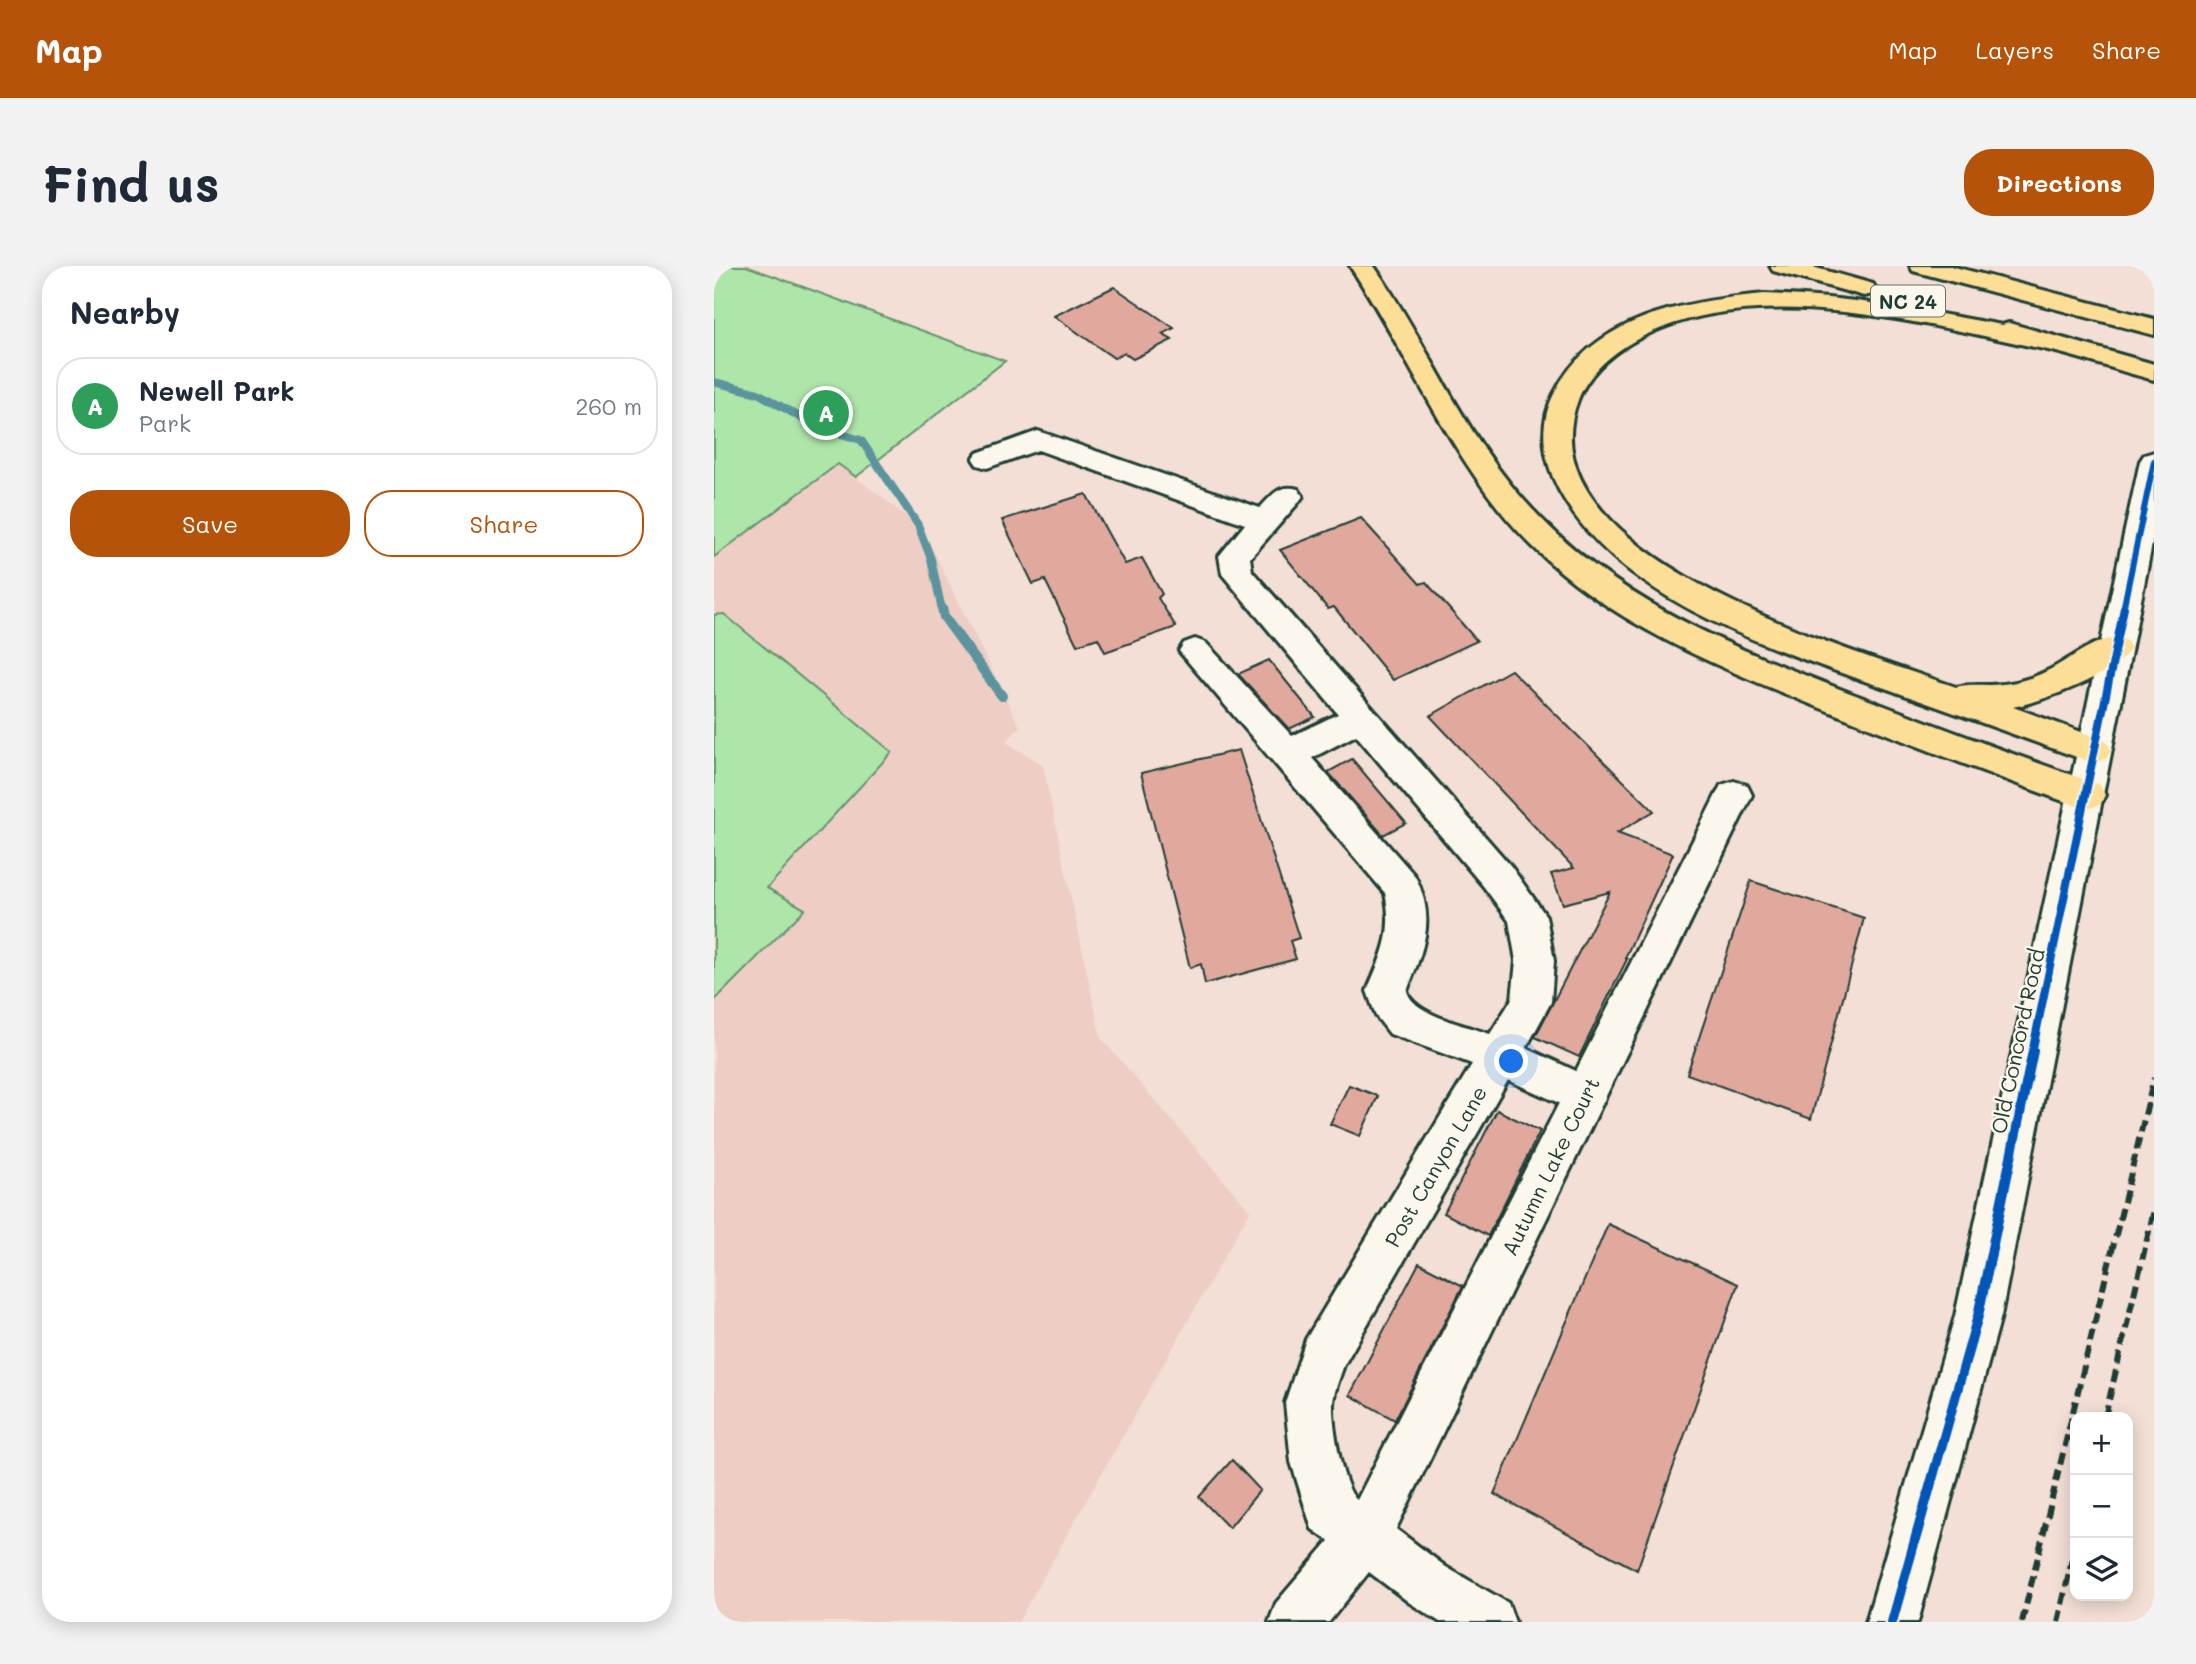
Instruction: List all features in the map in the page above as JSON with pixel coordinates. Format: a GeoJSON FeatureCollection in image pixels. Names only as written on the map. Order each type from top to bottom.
{"type":"FeatureCollection","features":[{"type":"Feature","properties":{"kind":"main road"},"geometry":{"type":"LineString","coordinates":[[1362,266],[1482,463],[1509,502],[1573,569],[1609,596],[1657,625],[1722,654],[1999,764],[2087,795]]}},
{"type":"Feature","properties":{"kind":"main road","name":"NC 24"},"geometry":{"type":"LineString","coordinates":[[1782,266],[2154,372]]}},
{"type":"Feature","properties":{"kind":"main road","name":"NC 24"},"geometry":{"type":"LineString","coordinates":[[1922,266],[2154,327]]}},
{"type":"Feature","properties":{"kind":"main road"},"geometry":{"type":"LineString","coordinates":[[1961,266],[2057,294],[2090,310]]}},
{"type":"Feature","properties":{"kind":"main road"},"geometry":{"type":"LineString","coordinates":[[2033,339],[1843,304],[1773,300],[1706,306],[1675,314],[1623,336],[1585,367],[1562,403],[1558,440],[1570,486],[1588,512],[1634,558],[1681,590],[1811,649],[2094,750]]}},
{"type":"Feature","properties":{"kind":"main road"},"geometry":{"type":"LineString","coordinates":[[1930,691],[1973,697],[2009,697],[2035,692],[2069,676],[2115,648]]}},
{"type":"Feature","properties":{"kind":"street"},"geometry":{"type":"LineString","coordinates":[[987,459],[1038,440],[1266,521]]}},
{"type":"Feature","properties":{"kind":"street","name":"Old Concord Road"},"geometry":{"type":"LineString","coordinates":[[1892,1622],[1978,1315],[2154,461]]}},
{"type":"Feature","properties":{"kind":"street","name":"Post Canyon Lane"},"geometry":{"type":"LineString","coordinates":[[1288,496],[1234,556],[1237,575],[1497,876],[1527,916],[1535,961],[1531,1002],[1323,1356],[1309,1403],[1316,1462],[1331,1511],[1428,1585],[1489,1622]]}},
{"type":"Feature","properties":{"kind":"street"},"geometry":{"type":"LineString","coordinates":[[1195,651],[1402,887],[1408,912],[1407,941],[1387,991],[1390,1004],[1404,1021],[1499,1056],[1585,1095]]}},
{"type":"Feature","properties":{"kind":"street"},"geometry":{"type":"LineString","coordinates":[[1288,754],[1361,718]]}},
{"type":"Feature","properties":{"kind":"street","name":"Autumn Lake Court"},"geometry":{"type":"LineString","coordinates":[[1295,1622],[1365,1537],[1734,795]]}},
{"type":"Feature","properties":{"kind":"shaded area"},"geometry":{"type":"Polygon","coordinates":[[[838,464],[922,528],[1020,727],[1006,742],[1043,765],[1101,1038],[1250,1211],[1018,1622],[714,1622],[714,557],[838,464]]]}},
{"type":"Feature","properties":{"kind":"green space"},"geometry":{"type":"Polygon","coordinates":[[[714,266],[746,266],[1005,361],[856,477],[838,464],[714,557],[714,266]]]}},
{"type":"Feature","properties":{"kind":"green space"},"geometry":{"type":"Polygon","coordinates":[[[724,614],[892,752],[767,888],[805,909],[714,1001],[714,615],[724,614]]]}},
{"type":"Feature","properties":{"kind":"building"},"geometry":{"type":"Polygon","coordinates":[[[1114,287],[1174,328],[1162,334],[1172,340],[1133,359],[1124,353],[1114,358],[1054,316],[1114,287]]]}},
{"type":"Feature","properties":{"kind":"building"},"geometry":{"type":"Polygon","coordinates":[[[1086,494],[1125,564],[1142,558],[1162,594],[1158,598],[1176,627],[1105,652],[1098,638],[1077,645],[1045,580],[1033,584],[1002,520],[1086,494]]]}},
{"type":"Feature","properties":{"kind":"building"},"geometry":{"type":"Polygon","coordinates":[[[1361,518],[1420,584],[1426,582],[1477,641],[1393,680],[1334,607],[1328,609],[1280,550],[1361,518]]]}},
{"type":"Feature","properties":{"kind":"building"},"geometry":{"type":"Polygon","coordinates":[[[1269,660],[1315,717],[1289,729],[1238,674],[1269,660]]]}},
{"type":"Feature","properties":{"kind":"building"},"geometry":{"type":"Polygon","coordinates":[[[1511,670],[1654,811],[1617,833],[1673,854],[1625,958],[1627,959],[1579,1057],[1535,1037],[1610,892],[1563,904],[1551,874],[1574,868],[1430,716],[1511,670]]]}},
{"type":"Feature","properties":{"kind":"building"},"geometry":{"type":"Polygon","coordinates":[[[1239,750],[1299,938],[1290,941],[1296,959],[1205,984],[1201,964],[1190,968],[1141,773],[1239,750]]]}},
{"type":"Feature","properties":{"kind":"building"},"geometry":{"type":"Polygon","coordinates":[[[1352,759],[1406,823],[1383,835],[1328,772],[1352,759]]]}},
{"type":"Feature","properties":{"kind":"building"},"geometry":{"type":"Polygon","coordinates":[[[1751,881],[1864,918],[1811,1119],[1687,1074],[1751,881]]]}},
{"type":"Feature","properties":{"kind":"building"},"geometry":{"type":"Polygon","coordinates":[[[1349,1085],[1378,1096],[1360,1136],[1330,1124],[1349,1085]]]}},
{"type":"Feature","properties":{"kind":"building"},"geometry":{"type":"Polygon","coordinates":[[[1497,1110],[1540,1131],[1488,1236],[1444,1213],[1497,1110]]]}},
{"type":"Feature","properties":{"kind":"building"},"geometry":{"type":"Polygon","coordinates":[[[1608,1224],[1738,1284],[1637,1570],[1494,1494],[1608,1224]]]}},
{"type":"Feature","properties":{"kind":"building"},"geometry":{"type":"Polygon","coordinates":[[[1419,1263],[1463,1286],[1395,1420],[1350,1395],[1419,1263]]]}},
{"type":"Feature","properties":{"kind":"building"},"geometry":{"type":"Polygon","coordinates":[[[1232,1460],[1260,1490],[1229,1528],[1199,1497],[1232,1460]]]}},
{"type":"Feature","properties":{"kind":"waterway"},"geometry":{"type":"LineString","coordinates":[[714,382],[758,393],[815,426],[861,440],[918,525],[931,559],[942,610]]}},
{"type":"Feature","properties":{"kind":"waterway"},"geometry":{"type":"LineString","coordinates":[[942,608],[944,617],[1002,696]]}},
{"type":"Feature","properties":{"kind":"railway"},"geometry":{"type":"LineString","coordinates":[[2022,1622],[2154,1078]]}},
{"type":"Feature","properties":{"kind":"railway"},"geometry":{"type":"LineString","coordinates":[[2106,1412],[2154,1210]]}},
{"type":"Feature","properties":{"kind":"railway"},"geometry":{"type":"LineString","coordinates":[[2058,1622],[2070,1569]]}},
{"type":"Feature","properties":{"kind":"cycle path"},"geometry":{"type":"LineString","coordinates":[[1892,1622],[1978,1316],[2154,461]]}},
{"type":"Feature","properties":{"kind":"place","name":"Newell Park"},"geometry":{"type":"Point","coordinates":[826,413]}}]}
